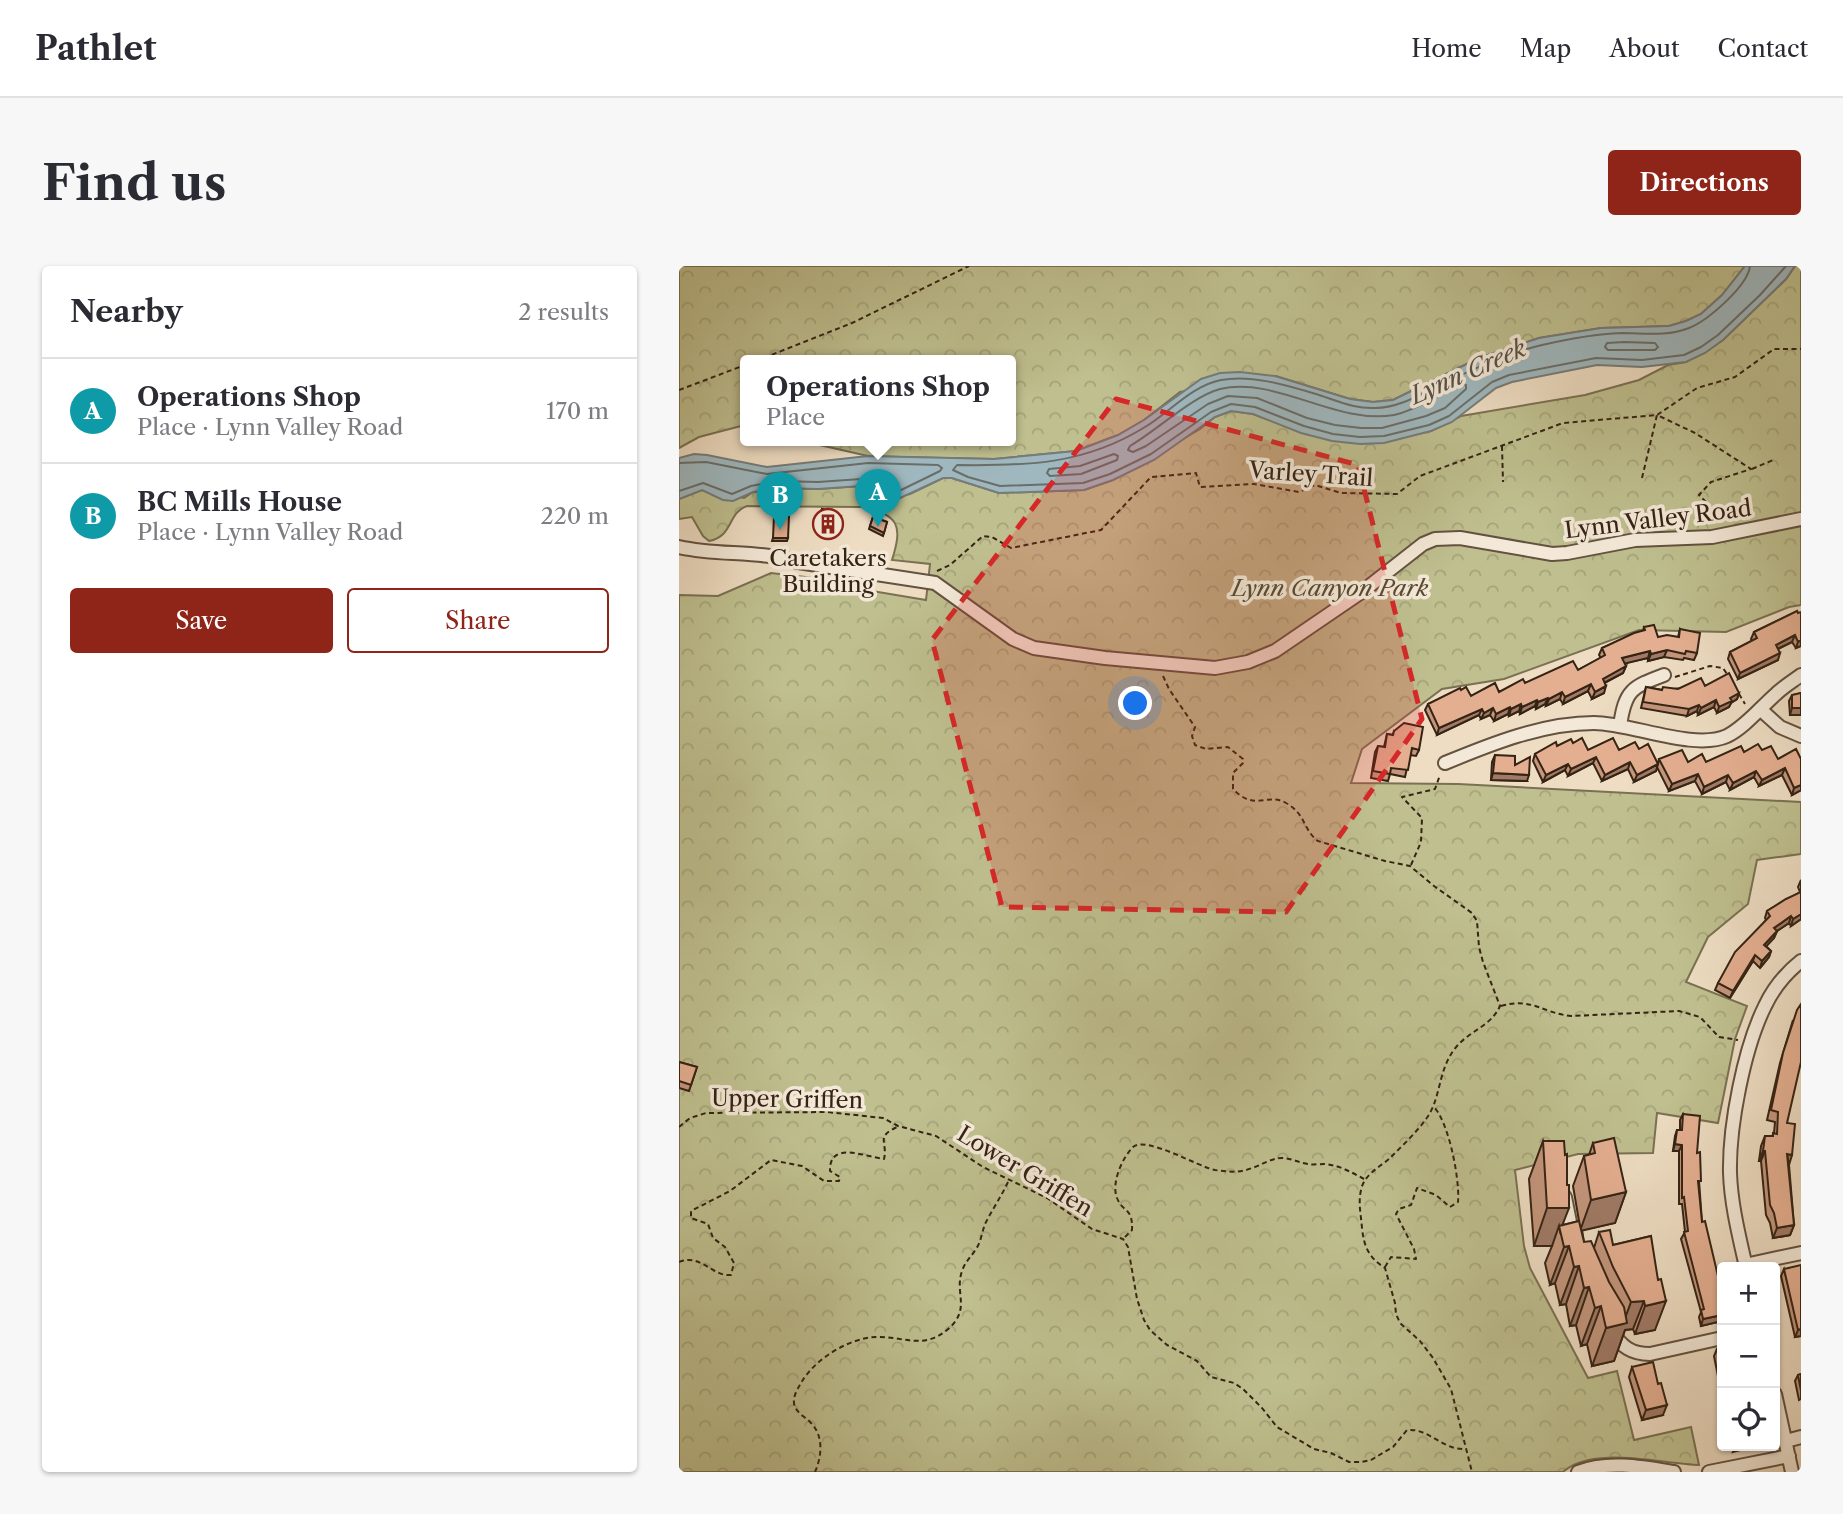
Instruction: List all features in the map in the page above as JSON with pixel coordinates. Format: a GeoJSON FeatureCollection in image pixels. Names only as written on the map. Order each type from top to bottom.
{"type":"FeatureCollection","features":[{"type":"Feature","properties":{"kind":"street","name":"Lynn Valley Road"},"geometry":{"type":"LineString","coordinates":[[679,547],[712,553],[777,555],[798,562],[935,583],[1022,645],[1047,651],[1215,668],[1262,658],[1290,643],[1389,572],[1423,544],[1435,539],[1478,539],[1559,554],[1635,540],[1712,537],[1801,519]]}},
{"type":"Feature","properties":{"kind":"street"},"geometry":{"type":"LineString","coordinates":[[1620,726],[1627,695],[1634,688],[1664,675]]}},
{"type":"Feature","properties":{"kind":"street"},"geometry":{"type":"LineString","coordinates":[[1445,763],[1480,748],[1551,728],[1596,723],[1697,740],[1727,736],[1801,675]]}},
{"type":"Feature","properties":{"kind":"street"},"geometry":{"type":"LineString","coordinates":[[1756,712],[1801,736]]}},
{"type":"Feature","properties":{"kind":"street"},"geometry":{"type":"LineString","coordinates":[[1744,1262],[1730,1173],[1736,1111],[1757,1024],[1770,997],[1784,977],[1801,961]]}},
{"type":"Feature","properties":{"kind":"street"},"geometry":{"type":"LineString","coordinates":[[1564,1182],[1575,1246]]}},
{"type":"Feature","properties":{"kind":"street"},"geometry":{"type":"LineString","coordinates":[[1762,1262],[1801,1253]]}},
{"type":"Feature","properties":{"kind":"street"},"geometry":{"type":"LineString","coordinates":[[1607,1323],[1616,1338],[1628,1350],[1638,1354],[1650,1354],[1717,1339]]}},
{"type":"Feature","properties":{"kind":"street"},"geometry":{"type":"LineString","coordinates":[[1780,1415],[1792,1472]]}},
{"type":"Feature","properties":{"kind":"street"},"geometry":{"type":"LineString","coordinates":[[1786,1441],[1801,1437]]}},
{"type":"Feature","properties":{"kind":"street"},"geometry":{"type":"LineString","coordinates":[[1709,1472],[1789,1456]]}},
{"type":"Feature","properties":{"kind":"street"},"geometry":{"type":"LineString","coordinates":[[1578,1472],[1607,1466],[1674,1472]]}},
{"type":"Feature","properties":{"kind":"path"},"geometry":{"type":"LineString","coordinates":[[771,355],[852,323],[969,266]]}},
{"type":"Feature","properties":{"kind":"path","name":"Varley Trail"},"geometry":{"type":"LineString","coordinates":[[925,581],[929,571],[939,571],[950,565],[983,536],[992,537],[1011,548],[1101,530],[1151,477],[1196,473],[1200,487],[1254,484],[1299,492],[1315,485],[1341,493],[1397,494],[1420,475],[1563,423],[1657,415],[1697,388],[1735,377],[1774,349],[1801,349]]}},
{"type":"Feature","properties":{"kind":"path"},"geometry":{"type":"LineString","coordinates":[[679,390],[740,367]]}},
{"type":"Feature","properties":{"kind":"path"},"geometry":{"type":"LineString","coordinates":[[1642,478],[1657,415],[1695,433],[1751,469]]}},
{"type":"Feature","properties":{"kind":"path"},"geometry":{"type":"LineString","coordinates":[[1502,445],[1503,482]]}},
{"type":"Feature","properties":{"kind":"path"},"geometry":{"type":"LineString","coordinates":[[1736,513],[1714,510],[1699,495],[1711,482],[1773,460]]}},
{"type":"Feature","properties":{"kind":"path"},"geometry":{"type":"LineString","coordinates":[[1163,664],[1163,679],[1195,727],[1192,736],[1195,744],[1206,749],[1228,747],[1243,759],[1244,763],[1233,773],[1233,789],[1238,794],[1255,802],[1278,799],[1284,802],[1302,815],[1311,836],[1318,841],[1410,866],[1472,913],[1477,921],[1483,962],[1500,1006],[1496,1016],[1458,1044],[1442,1073],[1433,1106],[1426,1119],[1391,1157],[1365,1179],[1359,1204],[1366,1250],[1374,1261],[1385,1268],[1396,1314],[1433,1358],[1451,1389],[1472,1472]]}},
{"type":"Feature","properties":{"kind":"path"},"geometry":{"type":"LineString","coordinates":[[1664,675],[1671,678],[1710,666],[1723,668],[1729,677]]}},
{"type":"Feature","properties":{"kind":"path"},"geometry":{"type":"LineString","coordinates":[[1735,687],[1756,712]]}},
{"type":"Feature","properties":{"kind":"path"},"geometry":{"type":"LineString","coordinates":[[1410,866],[1422,842],[1422,818],[1402,797],[1435,789],[1445,763]]}},
{"type":"Feature","properties":{"kind":"path"},"geometry":{"type":"LineString","coordinates":[[1500,1006],[1525,1003],[1557,1015],[1571,1016],[1679,1011],[1700,1017],[1719,1037],[1751,1045]]}},
{"type":"Feature","properties":{"kind":"path"},"geometry":{"type":"LineString","coordinates":[[1385,1268],[1391,1257],[1413,1260],[1417,1257],[1396,1214],[1399,1209],[1411,1205],[1417,1188],[1436,1195],[1450,1207],[1458,1202],[1450,1146],[1443,1121],[1433,1106]]}},
{"type":"Feature","properties":{"kind":"path","name":"Upper Griffen"},"geometry":{"type":"LineString","coordinates":[[679,1127],[690,1118],[706,1113],[787,1111],[863,1114],[883,1118],[898,1126]]}},
{"type":"Feature","properties":{"kind":"path"},"geometry":{"type":"LineString","coordinates":[[679,1262],[697,1260],[719,1274],[731,1275],[734,1263],[725,1247],[713,1238],[706,1222],[691,1218],[691,1211],[730,1191],[767,1161],[795,1163],[824,1181],[839,1181],[839,1177],[830,1171],[833,1157],[838,1153],[849,1152],[884,1159],[884,1136],[898,1126]]}},
{"type":"Feature","properties":{"kind":"path","name":"Lower Griffen"},"geometry":{"type":"LineString","coordinates":[[898,1126],[936,1136],[983,1167],[1047,1198],[1092,1229],[1123,1239]]}},
{"type":"Feature","properties":{"kind":"path"},"geometry":{"type":"LineString","coordinates":[[1365,1179],[1342,1168],[1282,1158],[1234,1173],[1212,1170],[1144,1143],[1133,1146],[1119,1171],[1115,1187],[1117,1198],[1131,1214],[1132,1230],[1123,1239],[1128,1247],[1137,1299],[1144,1320],[1150,1330],[1167,1345],[1197,1361],[1211,1377],[1234,1383],[1243,1390],[1262,1408],[1276,1427],[1304,1445],[1349,1462],[1360,1462],[1371,1460],[1393,1447],[1407,1430],[1414,1430],[1450,1448],[1467,1449]]}},
{"type":"Feature","properties":{"kind":"path"},"geometry":{"type":"LineString","coordinates":[[815,1472],[820,1439],[817,1430],[796,1410],[794,1404],[794,1397],[802,1380],[813,1366],[843,1346],[874,1336],[918,1341],[934,1338],[947,1331],[961,1310],[959,1279],[963,1268],[976,1250],[989,1216],[1009,1181]]}},
{"type":"Feature","properties":{"kind":"highlighted area"},"geometry":{"type":"Polygon","coordinates":[[[1116,399],[1358,465],[1422,719],[1286,912],[1002,907],[932,640],[1116,399]]]}},
{"type":"Feature","properties":{"kind":"green space"},"geometry":{"type":"Polygon","coordinates":[[[679,266],[1745,266],[1722,295],[1701,314],[1686,321],[1669,326],[1601,328],[1539,338],[1479,358],[1393,400],[1373,402],[1350,399],[1276,376],[1180,392],[1144,420],[1118,435],[1076,451],[994,459],[868,456],[824,446],[1016,446],[1016,355],[740,355],[740,426],[699,437],[679,448],[679,266]]]}},
{"type":"Feature","properties":{"kind":"green space","name":"Lynn Canyon Park"},"geometry":{"type":"Polygon","coordinates":[[[1795,266],[1801,266],[1801,605],[1789,607],[1726,632],[1639,630],[1504,679],[1442,689],[1362,749],[1351,783],[1458,784],[1801,802],[1801,854],[1757,860],[1748,904],[1708,937],[1686,982],[1747,1006],[1735,1039],[1718,1123],[1657,1113],[1653,1153],[1578,1154],[1515,1170],[1524,1246],[1530,1268],[1588,1378],[1617,1371],[1634,1440],[1691,1427],[1699,1465],[1609,1458],[1591,1459],[1563,1472],[679,1472],[679,595],[718,596],[771,573],[867,584],[866,590],[926,600],[930,564],[892,560],[897,538],[895,523],[891,518],[874,510],[862,507],[747,506],[736,514],[723,534],[709,541],[692,517],[679,519],[679,499],[702,490],[744,498],[753,492],[777,488],[861,486],[872,487],[889,498],[910,494],[943,478],[952,478],[999,493],[1084,490],[1113,480],[1200,429],[1215,417],[1231,411],[1253,414],[1280,424],[1413,435],[1431,431],[1461,416],[1585,395],[1639,380],[1668,365],[1686,362],[1723,340],[1786,279],[1795,266]]]}},
{"type":"Feature","properties":{"kind":"water","name":"Lynn Creek"},"geometry":{"type":"Polygon","coordinates":[[[1745,266],[1795,266],[1786,279],[1723,340],[1705,353],[1686,362],[1642,367],[1597,365],[1512,382],[1496,388],[1452,422],[1431,431],[1384,443],[1332,441],[1301,433],[1253,414],[1231,411],[1215,417],[1154,460],[1113,480],[1084,490],[999,493],[952,478],[943,478],[898,499],[889,498],[872,487],[861,486],[777,488],[753,492],[733,501],[723,500],[702,490],[679,499],[679,458],[694,454],[767,467],[868,456],[994,459],[1076,451],[1118,435],[1144,420],[1201,379],[1220,373],[1275,376],[1350,399],[1373,402],[1393,400],[1479,358],[1539,338],[1601,328],[1669,326],[1686,321],[1701,314],[1722,295],[1745,266]]]}},
{"type":"Feature","properties":{"kind":"building","name":"Caretakers Building"},"geometry":{"type":"Polygon","coordinates":[[[822,509],[841,516],[836,532],[816,526],[822,509]]]}},
{"type":"Feature","properties":{"kind":"building"},"geometry":{"type":"Polygon","coordinates":[[[774,516],[789,516],[788,538],[773,538],[774,516]]]}},
{"type":"Feature","properties":{"kind":"building"},"geometry":{"type":"Polygon","coordinates":[[[873,517],[887,522],[884,533],[870,526],[873,517]]]}},
{"type":"Feature","properties":{"kind":"building"},"geometry":{"type":"Polygon","coordinates":[[[1797,611],[1801,612],[1801,640],[1798,642],[1795,635],[1776,645],[1780,653],[1740,673],[1730,652],[1757,638],[1754,632],[1797,611]]]}},
{"type":"Feature","properties":{"kind":"building"},"geometry":{"type":"Polygon","coordinates":[[[1654,625],[1658,637],[1679,637],[1680,629],[1700,633],[1697,653],[1686,651],[1685,654],[1667,650],[1651,654],[1650,651],[1622,658],[1626,666],[1603,679],[1606,686],[1595,692],[1591,684],[1565,697],[1562,692],[1549,699],[1537,700],[1522,707],[1521,704],[1511,709],[1510,707],[1496,714],[1493,708],[1484,713],[1482,709],[1439,728],[1428,704],[1460,688],[1461,690],[1466,687],[1471,696],[1495,683],[1499,692],[1523,679],[1525,683],[1573,661],[1578,670],[1605,655],[1602,648],[1645,630],[1644,627],[1654,625]]]}},
{"type":"Feature","properties":{"kind":"building"},"geometry":{"type":"Polygon","coordinates":[[[1729,673],[1739,693],[1730,698],[1732,701],[1719,707],[1716,700],[1701,708],[1699,705],[1689,709],[1643,702],[1646,687],[1678,689],[1701,678],[1705,686],[1729,673]]]}},
{"type":"Feature","properties":{"kind":"building"},"geometry":{"type":"Polygon","coordinates":[[[1801,693],[1801,708],[1792,708],[1792,695],[1801,693]]]}},
{"type":"Feature","properties":{"kind":"building"},"geometry":{"type":"Polygon","coordinates":[[[1404,723],[1423,727],[1419,750],[1412,748],[1408,770],[1391,768],[1390,774],[1373,771],[1378,746],[1385,747],[1387,734],[1393,735],[1404,723]]]}},
{"type":"Feature","properties":{"kind":"building"},"geometry":{"type":"Polygon","coordinates":[[[1582,738],[1588,750],[1613,738],[1619,750],[1635,742],[1639,749],[1648,744],[1658,764],[1637,775],[1630,762],[1605,775],[1596,757],[1571,769],[1568,764],[1546,775],[1535,754],[1556,742],[1557,746],[1571,739],[1573,743],[1582,738]]]}},
{"type":"Feature","properties":{"kind":"building"},"geometry":{"type":"Polygon","coordinates":[[[1758,744],[1762,750],[1771,746],[1778,759],[1796,749],[1801,759],[1801,785],[1794,788],[1785,768],[1762,780],[1756,771],[1733,783],[1728,775],[1704,787],[1698,774],[1672,784],[1659,759],[1682,750],[1688,762],[1702,754],[1706,762],[1741,746],[1744,752],[1758,744]]]}},
{"type":"Feature","properties":{"kind":"building"},"geometry":{"type":"Polygon","coordinates":[[[1495,755],[1515,756],[1515,765],[1530,757],[1529,775],[1493,773],[1495,755]]]}},
{"type":"Feature","properties":{"kind":"building"},"geometry":{"type":"Polygon","coordinates":[[[1801,892],[1801,914],[1793,919],[1791,916],[1774,928],[1777,931],[1764,945],[1771,951],[1762,961],[1755,955],[1733,991],[1718,983],[1735,952],[1770,916],[1767,911],[1801,892]]]}},
{"type":"Feature","properties":{"kind":"building"},"geometry":{"type":"Polygon","coordinates":[[[1801,1004],[1801,1062],[1787,1123],[1795,1124],[1792,1155],[1787,1154],[1794,1225],[1777,1228],[1770,1205],[1763,1151],[1765,1136],[1777,1134],[1778,1112],[1771,1110],[1783,1053],[1801,1004]]]}},
{"type":"Feature","properties":{"kind":"building"},"geometry":{"type":"Polygon","coordinates":[[[679,1062],[697,1067],[691,1085],[679,1081],[679,1062]]]}},
{"type":"Feature","properties":{"kind":"building"},"geometry":{"type":"Polygon","coordinates":[[[1683,1114],[1700,1116],[1697,1153],[1700,1152],[1701,1181],[1698,1181],[1702,1222],[1705,1221],[1717,1272],[1717,1316],[1703,1319],[1701,1310],[1704,1309],[1684,1232],[1688,1231],[1684,1197],[1682,1198],[1682,1145],[1675,1144],[1677,1130],[1682,1130],[1683,1114]]]}},
{"type":"Feature","properties":{"kind":"building"},"geometry":{"type":"Polygon","coordinates":[[[1614,1138],[1626,1192],[1591,1200],[1584,1156],[1595,1153],[1593,1143],[1614,1138]]]}},
{"type":"Feature","properties":{"kind":"building"},"geometry":{"type":"Polygon","coordinates":[[[1543,1141],[1564,1141],[1569,1208],[1547,1208],[1543,1141]]]}},
{"type":"Feature","properties":{"kind":"building"},"geometry":{"type":"Polygon","coordinates":[[[1579,1221],[1584,1242],[1591,1241],[1609,1282],[1624,1307],[1627,1323],[1606,1328],[1601,1306],[1595,1308],[1589,1287],[1584,1288],[1579,1266],[1574,1267],[1569,1246],[1564,1247],[1559,1226],[1579,1221]]]}},
{"type":"Feature","properties":{"kind":"building"},"geometry":{"type":"Polygon","coordinates":[[[1610,1230],[1613,1245],[1651,1236],[1658,1280],[1661,1279],[1666,1301],[1645,1306],[1644,1301],[1631,1302],[1599,1232],[1610,1230]]]}},
{"type":"Feature","properties":{"kind":"building"},"geometry":{"type":"Polygon","coordinates":[[[1801,1265],[1801,1329],[1798,1330],[1784,1269],[1801,1265]]]}},
{"type":"Feature","properties":{"kind":"building"},"geometry":{"type":"Polygon","coordinates":[[[1653,1362],[1667,1405],[1646,1410],[1632,1367],[1653,1362]]]}},
{"type":"Feature","properties":{"kind":"place","name":"Caretakers Building"},"geometry":{"type":"Point","coordinates":[828,524]}},
{"type":"Feature","properties":{"kind":"place","name":"Operations Shop"},"geometry":{"type":"Point","coordinates":[878,527]}},
{"type":"Feature","properties":{"kind":"place","name":"BC Mills House"},"geometry":{"type":"Point","coordinates":[780,530]}}]}
